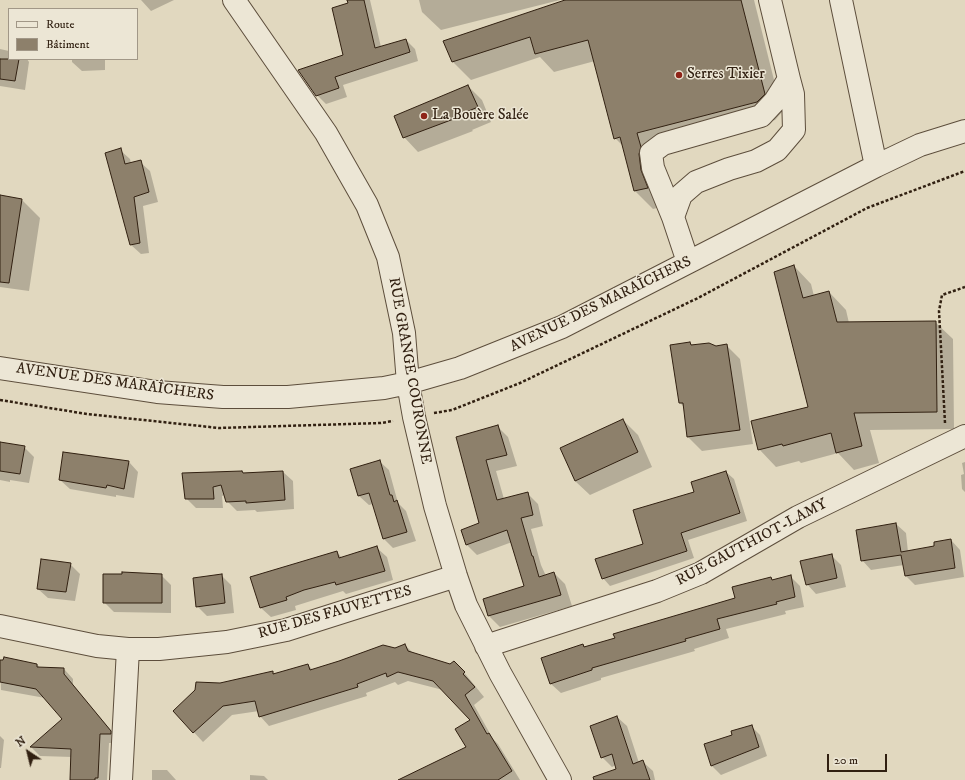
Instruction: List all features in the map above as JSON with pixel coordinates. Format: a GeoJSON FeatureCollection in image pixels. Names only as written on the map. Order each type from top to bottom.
{"type":"FeatureCollection","features":[{"type":"Feature","properties":{"kind":"street","name":"RUE GRANGE COURONNE"},"geometry":{"type":"LineString","coordinates":[[234,0],[326,133],[367,205],[390,265],[404,334],[408,383],[435,506],[456,576],[466,606],[555,778]]}},
{"type":"Feature","properties":{"kind":"street"},"geometry":{"type":"LineString","coordinates":[[673,217],[681,195],[696,182],[729,169],[756,161],[777,150],[794,130],[793,94],[770,0]]}},
{"type":"Feature","properties":{"kind":"street"},"geometry":{"type":"LineString","coordinates":[[841,0],[876,166]]}},
{"type":"Feature","properties":{"kind":"street"},"geometry":{"type":"LineString","coordinates":[[688,262],[673,217],[653,168],[651,153],[663,144],[761,116],[775,101],[789,79]]}},
{"type":"Feature","properties":{"kind":"street","name":"AVENUE DES MARAÎCHERS"},"geometry":{"type":"LineString","coordinates":[[0,368],[157,392],[223,397],[288,397],[384,388],[408,383],[460,368],[562,327],[876,166],[920,145],[965,131]]}},
{"type":"Feature","properties":{"kind":"street","name":"RUE GAUTHIOT-LAMY"},"geometry":{"type":"LineString","coordinates":[[486,646],[649,594],[701,573],[798,518],[956,441]]}},
{"type":"Feature","properties":{"kind":"street","name":"RUE DES FAUVETTES"},"geometry":{"type":"LineString","coordinates":[[0,626],[90,644],[128,649],[227,642],[286,630],[456,576]]}},
{"type":"Feature","properties":{"kind":"street"},"geometry":{"type":"LineString","coordinates":[[121,780],[128,649]]}},
{"type":"Feature","properties":{"kind":"path"},"geometry":{"type":"LineString","coordinates":[[956,441],[939,312],[942,295],[965,287]]}},
{"type":"Feature","properties":{"kind":"building"},"geometry":{"type":"Polygon","coordinates":[[[347,0],[364,0],[375,48],[406,39],[410,52],[335,77],[339,88],[316,96],[298,70],[343,55],[332,8],[348,3],[347,0]]]}},
{"type":"Feature","properties":{"kind":"building","name":"Serres Tixier"},"geometry":{"type":"Polygon","coordinates":[[[565,0],[741,0],[765,94],[757,102],[637,133],[641,147],[639,154],[641,170],[648,188],[634,191],[620,137],[614,139],[588,40],[535,54],[530,37],[452,62],[443,41],[565,0]]]}},
{"type":"Feature","properties":{"kind":"building"},"geometry":{"type":"Polygon","coordinates":[[[0,59],[19,60],[15,81],[0,79],[0,59]]]}},
{"type":"Feature","properties":{"kind":"building"},"geometry":{"type":"Polygon","coordinates":[[[468,85],[478,107],[459,115],[459,117],[403,138],[394,116],[468,85]]]}},
{"type":"Feature","properties":{"kind":"building"},"geometry":{"type":"Polygon","coordinates":[[[121,148],[125,164],[141,160],[149,192],[134,197],[140,243],[130,245],[105,153],[121,148]]]}},
{"type":"Feature","properties":{"kind":"building"},"geometry":{"type":"Polygon","coordinates":[[[0,195],[22,199],[9,283],[0,282],[0,195]]]}},
{"type":"Feature","properties":{"kind":"building"},"geometry":{"type":"Polygon","coordinates":[[[794,265],[803,298],[829,291],[837,322],[936,321],[937,412],[854,413],[862,446],[836,453],[831,433],[783,446],[782,444],[758,450],[751,421],[808,407],[774,272],[794,265]]]}},
{"type":"Feature","properties":{"kind":"building"},"geometry":{"type":"Polygon","coordinates":[[[690,342],[691,345],[709,343],[716,346],[727,344],[740,430],[687,437],[683,403],[679,403],[670,345],[690,342]]]}},
{"type":"Feature","properties":{"kind":"building"},"geometry":{"type":"Polygon","coordinates":[[[623,419],[638,452],[575,481],[560,448],[623,419]]]}},
{"type":"Feature","properties":{"kind":"building"},"geometry":{"type":"Polygon","coordinates":[[[498,425],[507,455],[486,460],[497,500],[528,492],[533,515],[521,518],[532,556],[539,577],[554,572],[561,595],[488,616],[483,599],[524,586],[507,530],[466,545],[461,530],[479,523],[456,437],[498,425]]]}},
{"type":"Feature","properties":{"kind":"building"},"geometry":{"type":"Polygon","coordinates":[[[0,442],[25,446],[20,474],[0,471],[0,442]]]}},
{"type":"Feature","properties":{"kind":"building"},"geometry":{"type":"Polygon","coordinates":[[[63,452],[129,461],[124,489],[107,485],[106,488],[59,480],[63,452]]]}},
{"type":"Feature","properties":{"kind":"building"},"geometry":{"type":"Polygon","coordinates":[[[380,460],[390,495],[392,495],[394,502],[397,500],[407,532],[383,539],[369,493],[358,496],[350,469],[380,460]]]}},
{"type":"Feature","properties":{"kind":"building"},"geometry":{"type":"Polygon","coordinates":[[[242,471],[243,473],[283,471],[285,500],[246,503],[246,501],[226,502],[221,485],[213,487],[214,499],[185,499],[182,473],[242,471]]]}},
{"type":"Feature","properties":{"kind":"building"},"geometry":{"type":"Polygon","coordinates":[[[726,471],[740,513],[681,533],[687,551],[602,579],[595,559],[643,544],[633,510],[694,492],[691,482],[726,471]]]}},
{"type":"Feature","properties":{"kind":"building"},"geometry":{"type":"Polygon","coordinates":[[[896,523],[901,552],[934,546],[934,542],[951,539],[955,568],[905,576],[901,555],[861,561],[856,530],[896,523]]]}},
{"type":"Feature","properties":{"kind":"building"},"geometry":{"type":"Polygon","coordinates":[[[377,546],[385,571],[336,585],[335,582],[304,590],[286,597],[287,600],[260,608],[250,577],[337,551],[339,558],[377,546]]]}},
{"type":"Feature","properties":{"kind":"building"},"geometry":{"type":"Polygon","coordinates":[[[832,554],[837,578],[806,585],[800,561],[832,554]]]}},
{"type":"Feature","properties":{"kind":"building"},"geometry":{"type":"Polygon","coordinates":[[[41,559],[71,563],[66,592],[37,589],[41,559]]]}},
{"type":"Feature","properties":{"kind":"building"},"geometry":{"type":"Polygon","coordinates":[[[122,572],[162,574],[162,603],[103,603],[103,574],[122,574],[122,572]]]}},
{"type":"Feature","properties":{"kind":"building"},"geometry":{"type":"Polygon","coordinates":[[[222,574],[225,603],[196,607],[193,578],[222,574]]]}},
{"type":"Feature","properties":{"kind":"building"},"geometry":{"type":"Polygon","coordinates":[[[791,575],[795,597],[776,602],[777,604],[717,619],[720,629],[685,639],[686,641],[592,668],[592,670],[550,684],[541,658],[583,644],[584,647],[615,638],[613,634],[735,598],[732,587],[771,577],[772,580],[791,575]]]}},
{"type":"Feature","properties":{"kind":"building"},"geometry":{"type":"Polygon","coordinates":[[[405,644],[408,651],[450,664],[454,661],[465,672],[463,674],[475,687],[465,695],[487,734],[489,733],[512,771],[498,780],[398,780],[466,747],[455,729],[470,720],[433,681],[398,672],[387,677],[386,673],[357,684],[358,687],[259,717],[255,701],[223,706],[193,733],[173,711],[195,690],[196,682],[220,683],[273,671],[273,674],[308,664],[310,670],[383,645],[395,648],[405,644]]]}},
{"type":"Feature","properties":{"kind":"building"},"geometry":{"type":"Polygon","coordinates":[[[4,657],[37,664],[37,667],[64,668],[64,674],[111,731],[111,734],[100,734],[98,778],[95,778],[95,780],[70,780],[71,749],[30,747],[62,719],[36,689],[0,682],[0,660],[3,660],[4,657]]]}},
{"type":"Feature","properties":{"kind":"building"},"geometry":{"type":"Polygon","coordinates":[[[617,716],[633,764],[643,760],[650,780],[594,780],[593,777],[616,769],[612,754],[601,758],[590,726],[617,716]]]}},
{"type":"Feature","properties":{"kind":"building"},"geometry":{"type":"Polygon","coordinates":[[[752,725],[759,747],[711,766],[704,744],[732,735],[731,731],[752,725]]]}},
{"type":"Feature","properties":{"kind":"place","name":"Serres Tixier"},"geometry":{"type":"Point","coordinates":[679,75]}},
{"type":"Feature","properties":{"kind":"place","name":"La Bouère Salée"},"geometry":{"type":"Point","coordinates":[424,116]}}]}
